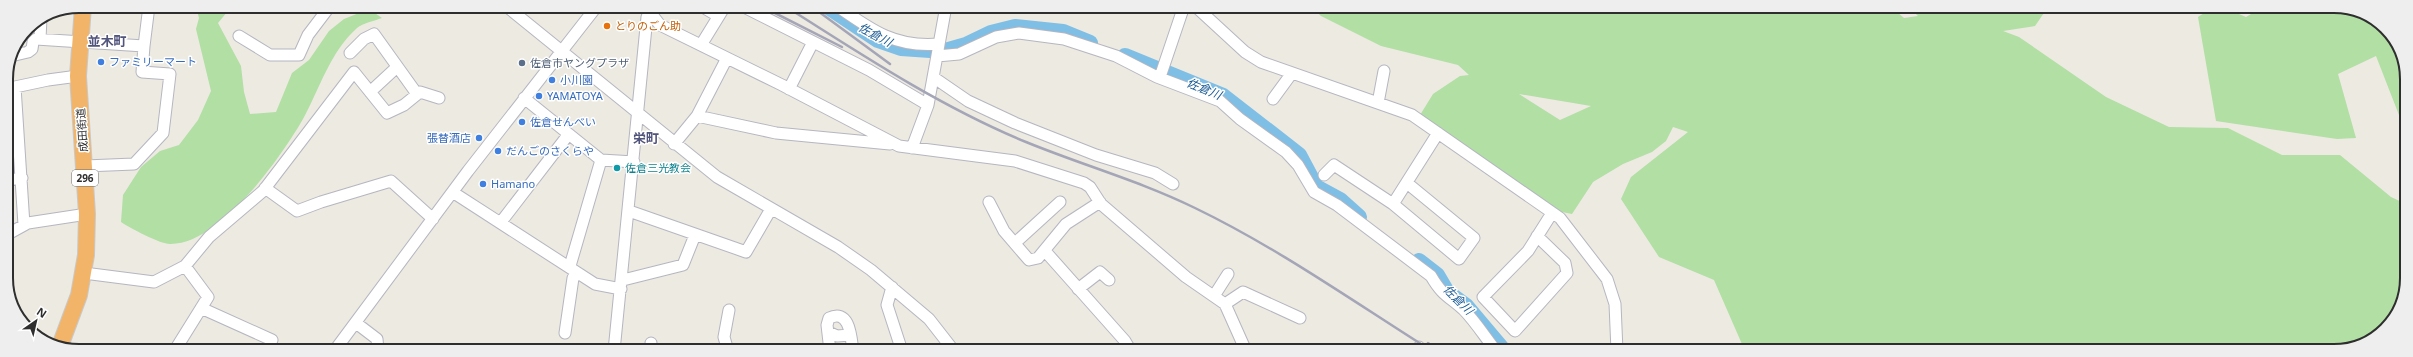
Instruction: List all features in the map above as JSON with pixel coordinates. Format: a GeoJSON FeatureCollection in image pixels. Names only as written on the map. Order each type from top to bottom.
{"type":"FeatureCollection","features":[{"type":"Feature","properties":{"kind":"highway","name":"成田街道"},"geometry":{"type":"LineString","coordinates":[[62,342],[79,295],[84,273],[87,214],[78,76],[82,13]]}},
{"type":"Feature","properties":{"kind":"street"},"geometry":{"type":"LineString","coordinates":[[85,166],[134,164],[163,133],[170,74],[142,72],[148,13]]}},
{"type":"Feature","properties":{"kind":"street"},"geometry":{"type":"LineString","coordinates":[[238,36],[270,55],[299,55],[308,35],[325,13]]}},
{"type":"Feature","properties":{"kind":"street"},"geometry":{"type":"LineString","coordinates":[[521,13],[560,52],[717,177],[838,247],[892,287],[929,319],[949,344]]}},
{"type":"Feature","properties":{"kind":"street"},"geometry":{"type":"LineString","coordinates":[[340,344],[524,98],[591,13]]}},
{"type":"Feature","properties":{"kind":"street"},"geometry":{"type":"LineString","coordinates":[[713,13],[718,16]]}},
{"type":"Feature","properties":{"kind":"street"},"geometry":{"type":"LineString","coordinates":[[701,45],[720,13]]}},
{"type":"Feature","properties":{"kind":"street"},"geometry":{"type":"LineString","coordinates":[[756,13],[869,70],[928,105]]}},
{"type":"Feature","properties":{"kind":"street"},"geometry":{"type":"LineString","coordinates":[[847,13],[878,34],[910,44],[939,44]]}},
{"type":"Feature","properties":{"kind":"street"},"geometry":{"type":"LineString","coordinates":[[912,148],[928,105],[945,13]]}},
{"type":"Feature","properties":{"kind":"street"},"geometry":{"type":"LineString","coordinates":[[1162,72],[1182,13]]}},
{"type":"Feature","properties":{"kind":"street"},"geometry":{"type":"LineString","coordinates":[[1203,13],[1245,52],[1261,62],[1412,115],[1552,213],[1571,230],[1607,279],[1615,304],[1617,344]]}},
{"type":"Feature","properties":{"kind":"street"},"geometry":{"type":"LineString","coordinates":[[615,344],[622,285],[638,114],[650,17],[660,25],[789,89],[896,145]]}},
{"type":"Feature","properties":{"kind":"street"},"geometry":{"type":"LineString","coordinates":[[40,39],[41,25]]}},
{"type":"Feature","properties":{"kind":"street"},"geometry":{"type":"LineString","coordinates":[[937,56],[959,54],[996,37],[1019,33],[1041,38],[1064,39],[1162,72],[1220,101],[1240,119],[1286,152],[1298,166],[1314,192],[1337,205],[1431,276],[1437,288],[1449,300],[1463,309],[1490,344]]}},
{"type":"Feature","properties":{"kind":"street"},"geometry":{"type":"LineString","coordinates":[[350,53],[364,39],[374,34],[417,94]]}},
{"type":"Feature","properties":{"kind":"street"},"geometry":{"type":"LineString","coordinates":[[18,54],[28,52],[32,49],[33,42],[36,39],[80,40],[144,46]]}},
{"type":"Feature","properties":{"kind":"street"},"geometry":{"type":"LineString","coordinates":[[789,89],[813,42]]}},
{"type":"Feature","properties":{"kind":"street"},"geometry":{"type":"LineString","coordinates":[[674,144],[697,116],[727,58]]}},
{"type":"Feature","properties":{"kind":"street"},"geometry":{"type":"LineString","coordinates":[[370,92],[397,67]]}},
{"type":"Feature","properties":{"kind":"street"},"geometry":{"type":"LineString","coordinates":[[1378,103],[1384,71]]}},
{"type":"Feature","properties":{"kind":"street"},"geometry":{"type":"LineString","coordinates":[[84,273],[154,282],[185,266],[209,237],[265,188],[354,72],[387,113],[404,105],[417,94],[430,93],[439,98]]}},
{"type":"Feature","properties":{"kind":"street"},"geometry":{"type":"LineString","coordinates":[[1273,98],[1292,73]]}},
{"type":"Feature","properties":{"kind":"street"},"geometry":{"type":"LineString","coordinates":[[24,225],[15,87],[48,80],[78,76]]}},
{"type":"Feature","properties":{"kind":"street"},"geometry":{"type":"LineString","coordinates":[[933,77],[968,101],[1015,123],[1096,155],[1155,173],[1173,184]]}},
{"type":"Feature","properties":{"kind":"street"},"geometry":{"type":"LineString","coordinates":[[524,98],[568,135],[601,160],[634,162]]}},
{"type":"Feature","properties":{"kind":"street"},"geometry":{"type":"LineString","coordinates":[[697,116],[776,133],[896,145],[1015,161],[1084,183],[1090,187],[1100,202],[1186,277],[1225,304],[1243,344]]}},
{"type":"Feature","properties":{"kind":"street"},"geometry":{"type":"LineString","coordinates":[[1393,204],[1438,133]]}},
{"type":"Feature","properties":{"kind":"street"},"geometry":{"type":"LineString","coordinates":[[501,222],[568,135]]}},
{"type":"Feature","properties":{"kind":"street"},"geometry":{"type":"LineString","coordinates":[[565,333],[574,270],[601,160]]}},
{"type":"Feature","properties":{"kind":"street"},"geometry":{"type":"LineString","coordinates":[[1324,175],[1334,165],[1393,204],[1459,259],[1474,238],[1407,183]]}},
{"type":"Feature","properties":{"kind":"street"},"geometry":{"type":"LineString","coordinates":[[13,179],[22,178]]}},
{"type":"Feature","properties":{"kind":"street"},"geometry":{"type":"LineString","coordinates":[[265,188],[297,211],[321,202],[391,181],[433,219]]}},
{"type":"Feature","properties":{"kind":"street"},"geometry":{"type":"LineString","coordinates":[[454,193],[595,284],[622,285],[684,265],[695,235]]}},
{"type":"Feature","properties":{"kind":"street"},"geometry":{"type":"LineString","coordinates":[[988,202],[1004,231],[1029,260],[1038,258],[1066,224],[1100,202]]}},
{"type":"Feature","properties":{"kind":"street"},"geometry":{"type":"LineString","coordinates":[[1015,243],[1060,202]]}},
{"type":"Feature","properties":{"kind":"street"},"geometry":{"type":"LineString","coordinates":[[629,210],[695,235],[746,252],[771,208]]}},
{"type":"Feature","properties":{"kind":"street"},"geometry":{"type":"LineString","coordinates":[[1537,236],[1565,263],[1567,273],[1515,331],[1484,297],[1528,251],[1537,236],[1552,213]]}},
{"type":"Feature","properties":{"kind":"street"},"geometry":{"type":"LineString","coordinates":[[13,231],[24,225],[87,214]]}},
{"type":"Feature","properties":{"kind":"street"},"geometry":{"type":"LineString","coordinates":[[1044,251],[1125,344]]}},
{"type":"Feature","properties":{"kind":"street"},"geometry":{"type":"LineString","coordinates":[[179,344],[208,296],[185,266]]}},
{"type":"Feature","properties":{"kind":"street"},"geometry":{"type":"LineString","coordinates":[[1078,289],[1100,272],[1109,280]]}},
{"type":"Feature","properties":{"kind":"street"},"geometry":{"type":"LineString","coordinates":[[1214,296],[1228,274]]}},
{"type":"Feature","properties":{"kind":"street"},"geometry":{"type":"LineString","coordinates":[[892,287],[886,304],[900,344]]}},
{"type":"Feature","properties":{"kind":"street"},"geometry":{"type":"LineString","coordinates":[[1225,304],[1243,292],[1300,318]]}},
{"type":"Feature","properties":{"kind":"street"},"geometry":{"type":"LineString","coordinates":[[201,308],[272,340]]}},
{"type":"Feature","properties":{"kind":"street"},"geometry":{"type":"LineString","coordinates":[[726,344],[724,336],[728,310]]}},
{"type":"Feature","properties":{"kind":"street"},"geometry":{"type":"LineString","coordinates":[[829,344],[829,318],[841,316],[847,320],[852,344]]}},
{"type":"Feature","properties":{"kind":"street"},"geometry":{"type":"LineString","coordinates":[[356,323],[377,340],[377,344]]}},
{"type":"Feature","properties":{"kind":"street"},"geometry":{"type":"LineString","coordinates":[[828,332],[837,336],[850,335]]}},
{"type":"Feature","properties":{"kind":"green space"},"geometry":{"type":"Polygon","coordinates":[[[198,13],[226,13],[218,23],[241,66],[244,92],[250,114],[276,112],[292,73],[309,60],[329,31],[344,19],[359,13],[375,13],[382,18],[359,26],[340,48],[326,71],[303,119],[293,135],[280,155],[247,196],[228,215],[209,230],[189,240],[170,244],[152,239],[121,222],[123,195],[141,167],[160,151],[179,145],[198,120],[211,91],[196,29],[199,18],[198,13]]]}},
{"type":"Feature","properties":{"kind":"green space"},"geometry":{"type":"Polygon","coordinates":[[[1318,13],[1898,13],[1904,18],[1918,16],[1915,13],[2044,13],[2035,26],[2003,31],[2019,37],[2106,97],[2169,127],[2228,128],[2282,155],[2340,155],[2391,197],[2400,201],[2400,278],[2398,295],[2386,318],[2377,328],[2367,335],[2347,343],[2334,344],[1742,344],[1714,280],[1659,257],[1621,199],[1631,177],[1688,132],[1673,127],[1666,141],[1652,152],[1623,164],[1593,182],[1572,214],[1542,208],[1417,120],[1433,94],[1460,76],[1469,75],[1458,65],[1381,46],[1318,13]],[[1519,94],[1560,120],[1591,106],[1519,94]]]}},
{"type":"Feature","properties":{"kind":"green space"},"geometry":{"type":"Polygon","coordinates":[[[2205,13],[2237,13],[2246,17],[2253,13],[2334,13],[2351,15],[2371,24],[2381,32],[2386,39],[2393,50],[2399,66],[2400,118],[2376,56],[2338,74],[2356,138],[2337,139],[2216,121],[2198,17],[2205,13]]]}},
{"type":"Feature","properties":{"kind":"waterway","name":"佐倉川"},"geometry":{"type":"LineString","coordinates":[[838,13],[878,40],[901,48],[945,51],[966,45],[991,33],[1015,27],[1063,32],[1090,43]]}},
{"type":"Feature","properties":{"kind":"waterway","name":"佐倉川"},"geometry":{"type":"LineString","coordinates":[[1125,56],[1223,96],[1299,155],[1316,187],[1340,200],[1359,217]]}},
{"type":"Feature","properties":{"kind":"waterway","name":"佐倉川"},"geometry":{"type":"LineString","coordinates":[[1419,261],[1437,275],[1447,292],[1466,306],[1498,344]]}},
{"type":"Feature","properties":{"kind":"railway"},"geometry":{"type":"LineString","coordinates":[[775,13],[842,47]]}},
{"type":"Feature","properties":{"kind":"railway"},"geometry":{"type":"LineString","coordinates":[[796,13],[902,79],[963,113],[1026,142],[1174,198],[1226,224],[1286,258],[1421,344]]}},
{"type":"Feature","properties":{"kind":"railway"},"geometry":{"type":"LineString","coordinates":[[821,13],[890,64]]}},
{"type":"Feature","properties":{"kind":"place","name":"とりのごん助"},"geometry":{"type":"Point","coordinates":[607,26]}},
{"type":"Feature","properties":{"kind":"place","name":"ファミリーマート"},"geometry":{"type":"Point","coordinates":[101,62]}},
{"type":"Feature","properties":{"kind":"place","name":"佐倉市ヤングプラザ"},"geometry":{"type":"Point","coordinates":[522,63]}},
{"type":"Feature","properties":{"kind":"place","name":"小川園"},"geometry":{"type":"Point","coordinates":[552,80]}},
{"type":"Feature","properties":{"kind":"place","name":"YAMATOYA"},"geometry":{"type":"Point","coordinates":[539,96]}},
{"type":"Feature","properties":{"kind":"place","name":"佐倉せんべい"},"geometry":{"type":"Point","coordinates":[522,122]}},
{"type":"Feature","properties":{"kind":"place","name":"張替酒店"},"geometry":{"type":"Point","coordinates":[479,138]}},
{"type":"Feature","properties":{"kind":"place","name":"だんごのさくらや"},"geometry":{"type":"Point","coordinates":[498,151]}},
{"type":"Feature","properties":{"kind":"place","name":"佐倉三光教会"},"geometry":{"type":"Point","coordinates":[617,168]}},
{"type":"Feature","properties":{"kind":"place","name":"Hamano"},"geometry":{"type":"Point","coordinates":[483,184]}},
{"type":"Feature","properties":{"kind":"district","name":"並木町"},"geometry":{"type":"Point","coordinates":[107,41]}},
{"type":"Feature","properties":{"kind":"district","name":"栄町"},"geometry":{"type":"Point","coordinates":[646,138]}}]}
